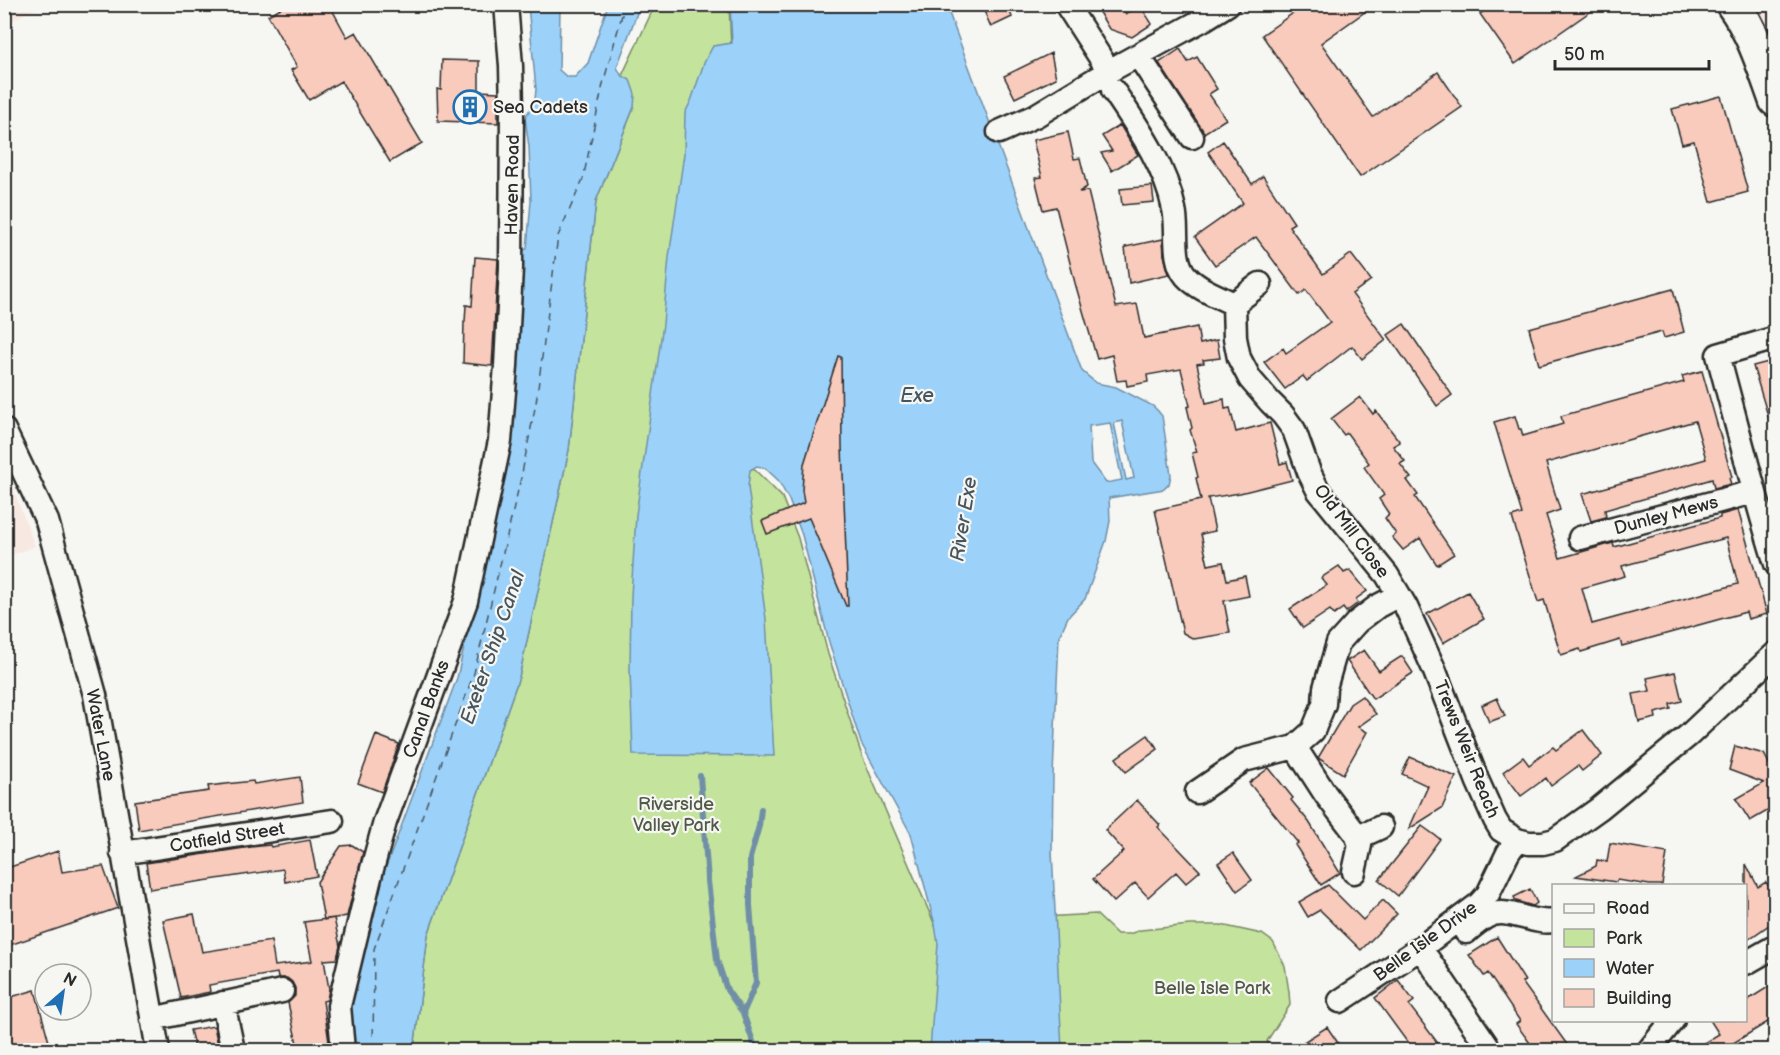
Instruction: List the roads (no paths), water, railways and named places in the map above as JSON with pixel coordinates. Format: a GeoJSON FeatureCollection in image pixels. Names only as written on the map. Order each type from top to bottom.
{"type":"FeatureCollection","features":[{"type":"Feature","properties":{"kind":"main road"},"geometry":{"type":"LineString","coordinates":[[1733,4],[1744,19],[1776,100]]}},
{"type":"Feature","properties":{"kind":"street","name":"Haven Road"},"geometry":{"type":"LineString","coordinates":[[506,4],[512,66],[511,268],[506,366]]}},
{"type":"Feature","properties":{"kind":"street"},"geometry":{"type":"LineString","coordinates":[[1066,4],[1138,126],[1162,172],[1174,209],[1179,262],[1185,275],[1198,286],[1234,304],[1260,284]]}},
{"type":"Feature","properties":{"kind":"street"},"geometry":{"type":"LineString","coordinates":[[999,132],[1111,80],[1138,55],[1227,4]]}},
{"type":"Feature","properties":{"kind":"street"},"geometry":{"type":"LineString","coordinates":[[1138,55],[1192,137]]}},
{"type":"Feature","properties":{"kind":"street","name":"Old Mill Close"},"geometry":{"type":"LineString","coordinates":[[1234,304],[1235,338],[1239,358],[1250,379],[1294,430],[1318,490],[1387,576],[1399,595]]}},
{"type":"Feature","properties":{"kind":"street"},"geometry":{"type":"LineString","coordinates":[[1776,338],[1718,355],[1753,492],[1776,564]]}},
{"type":"Feature","properties":{"kind":"street","name":"Canal Banks"},"geometry":{"type":"LineString","coordinates":[[343,1050],[339,1006],[372,869],[386,822],[466,601],[500,441],[506,366]]}},
{"type":"Feature","properties":{"kind":"street","name":"Water Lane"},"geometry":{"type":"LineString","coordinates":[[4,430],[46,521],[94,695],[158,1050]]}},
{"type":"Feature","properties":{"kind":"street","name":"Dunley Mews"},"geometry":{"type":"LineString","coordinates":[[1580,538],[1753,492]]}},
{"type":"Feature","properties":{"kind":"street"},"geometry":{"type":"LineString","coordinates":[[1197,792],[1244,760],[1295,747],[1313,731],[1324,704],[1325,688],[1338,643],[1358,622],[1378,606],[1399,595]]}},
{"type":"Feature","properties":{"kind":"street","name":"Trews Weir Reach"},"geometry":{"type":"LineString","coordinates":[[1399,595],[1434,669],[1478,782],[1496,820],[1501,830],[1516,840]]}},
{"type":"Feature","properties":{"kind":"street"},"geometry":{"type":"LineString","coordinates":[[1516,840],[1529,843],[1555,840],[1600,808],[1689,735],[1776,653]]}},
{"type":"Feature","properties":{"kind":"street"},"geometry":{"type":"LineString","coordinates":[[1295,747],[1326,795],[1356,834],[1360,846],[1354,872]]}},
{"type":"Feature","properties":{"kind":"street","name":"Cotfield Street"},"geometry":{"type":"LineString","coordinates":[[122,853],[332,820]]}},
{"type":"Feature","properties":{"kind":"street"},"geometry":{"type":"LineString","coordinates":[[1356,834],[1368,833],[1381,827]]}},
{"type":"Feature","properties":{"kind":"street","name":"Belle Isle Drive"},"geometry":{"type":"LineString","coordinates":[[1340,1001],[1423,954],[1479,904],[1488,894],[1516,840]]}},
{"type":"Feature","properties":{"kind":"street"},"geometry":{"type":"LineString","coordinates":[[1490,1050],[1423,954],[1488,916],[1504,913],[1536,921],[1552,921]]}},
{"type":"Feature","properties":{"kind":"street"},"geometry":{"type":"LineString","coordinates":[[1747,962],[1776,946]]}},
{"type":"Feature","properties":{"kind":"street"},"geometry":{"type":"LineString","coordinates":[[152,1019],[282,991]]}},
{"type":"Feature","properties":{"kind":"street"},"geometry":{"type":"LineString","coordinates":[[223,1003],[233,1050]]}},
{"type":"Feature","properties":{"kind":"street"},"geometry":{"type":"LineString","coordinates":[[1649,1050],[1671,1022]]}},
{"type":"Feature","properties":{"kind":"water","name":"Exeter Ship Canal"},"geometry":{"type":"Polygon","coordinates":[[[528,5],[560,5],[559,70],[567,77],[575,77],[588,63],[608,5],[640,5],[617,67],[621,75],[630,80],[635,94],[634,107],[596,201],[569,450],[519,677],[428,935],[414,1050],[349,1050],[342,1003],[372,885],[386,867],[457,678],[505,470],[519,251],[527,249],[531,201],[529,147],[525,118],[535,100],[536,89],[528,5]]]}},
{"type":"Feature","properties":{"kind":"water","name":"Exe"},"geometry":{"type":"Polygon","coordinates":[[[730,5],[946,5],[1082,371],[1096,383],[1116,387],[1153,406],[1162,416],[1171,475],[1169,484],[1164,489],[1109,498],[1110,521],[1106,541],[1085,599],[1068,617],[1059,637],[1052,851],[1062,1050],[930,1050],[938,944],[911,834],[861,743],[829,642],[802,535],[789,500],[778,480],[765,468],[757,466],[750,470],[748,487],[766,619],[774,756],[633,755],[630,670],[631,596],[636,515],[684,154],[685,113],[713,46],[732,43],[730,5]],[[1122,421],[1114,423],[1126,480],[1134,478],[1122,421]],[[1110,423],[1089,426],[1091,463],[1106,483],[1122,480],[1110,423]]]}},
{"type":"Feature","properties":{"kind":"waterway"},"geometry":{"type":"LineString","coordinates":[[700,776],[717,960],[727,990],[743,1013],[756,1050]]}},
{"type":"Feature","properties":{"kind":"waterway"},"geometry":{"type":"LineString","coordinates":[[743,1013],[756,983],[750,905],[750,858],[761,809]]}},
{"type":"Feature","properties":{"kind":"place","name":"Sea Cadets"},"geometry":{"type":"Point","coordinates":[470,107]}},
{"type":"Feature","properties":{"kind":"water label","name":"River Exe"},"geometry":{"type":"Point","coordinates":[963,519]}},
{"type":"Feature","properties":{"kind":"park label","name":"Riverside Valley Park"},"geometry":{"type":"Point","coordinates":[676,814]}},
{"type":"Feature","properties":{"kind":"park label","name":"Belle Isle Park"},"geometry":{"type":"Point","coordinates":[1212,988]}}]}
